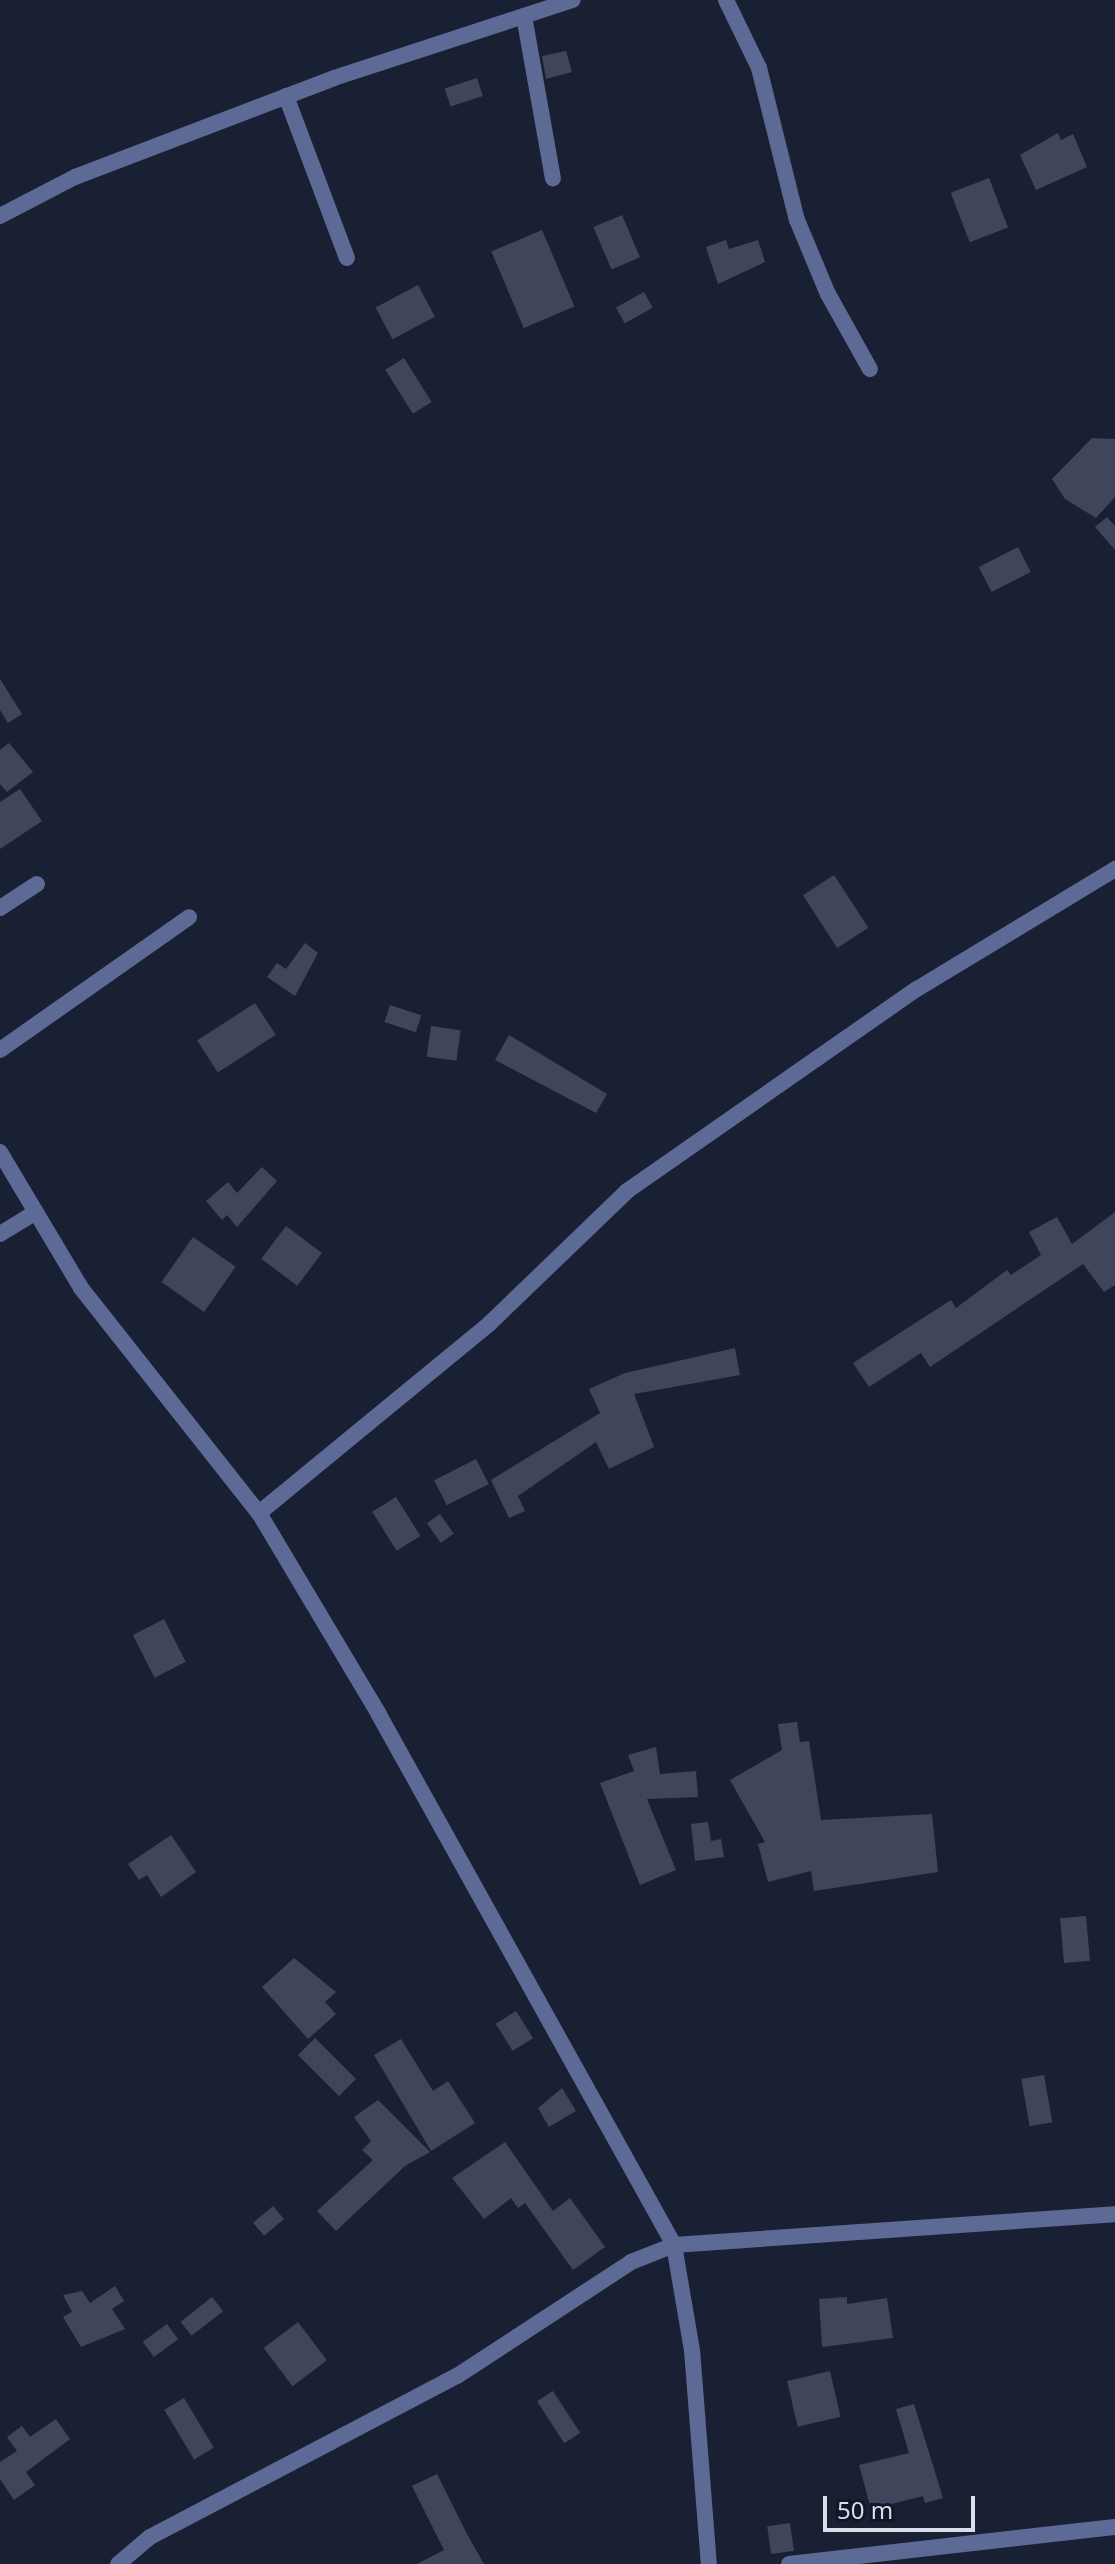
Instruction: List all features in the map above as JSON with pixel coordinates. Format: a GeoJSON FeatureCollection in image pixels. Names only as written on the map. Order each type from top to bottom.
{"type":"FeatureCollection","features":[{"type":"Feature","properties":{"kind":"street"},"geometry":{"type":"LineString","coordinates":[[0,216],[75,177],[286,96],[573,0]]}},
{"type":"Feature","properties":{"kind":"street"},"geometry":{"type":"LineString","coordinates":[[726,0],[759,68],[797,220],[828,294],[870,369]]}},
{"type":"Feature","properties":{"kind":"street"},"geometry":{"type":"LineString","coordinates":[[524,16],[553,178]]}},
{"type":"Feature","properties":{"kind":"street"},"geometry":{"type":"LineString","coordinates":[[286,96],[347,258]]}},
{"type":"Feature","properties":{"kind":"street"},"geometry":{"type":"LineString","coordinates":[[259,1513],[489,1324],[627,1191],[917,989],[1115,869]]}},
{"type":"Feature","properties":{"kind":"street"},"geometry":{"type":"LineString","coordinates":[[0,908],[37,884]]}},
{"type":"Feature","properties":{"kind":"street"},"geometry":{"type":"LineString","coordinates":[[0,1050],[189,917]]}},
{"type":"Feature","properties":{"kind":"street"},"geometry":{"type":"LineString","coordinates":[[0,1152],[81,1288],[259,1513],[378,1713],[674,2245],[692,2350],[709,2564]]}},
{"type":"Feature","properties":{"kind":"street"},"geometry":{"type":"LineString","coordinates":[[0,1234],[36,1212]]}},
{"type":"Feature","properties":{"kind":"street"},"geometry":{"type":"LineString","coordinates":[[118,2564],[150,2537],[457,2376],[631,2262],[674,2245],[1115,2214]]}},
{"type":"Feature","properties":{"kind":"street"},"geometry":{"type":"LineString","coordinates":[[789,2564],[1115,2527]]}},
{"type":"Feature","properties":{"kind":"building"},"geometry":{"type":"Polygon","coordinates":[[[566,51],[572,72],[546,79],[542,56],[566,51]]]}},
{"type":"Feature","properties":{"kind":"building"},"geometry":{"type":"Polygon","coordinates":[[[477,78],[483,96],[451,107],[445,89],[477,78]]]}},
{"type":"Feature","properties":{"kind":"building"},"geometry":{"type":"Polygon","coordinates":[[[1058,133],[1061,140],[1073,134],[1087,167],[1036,190],[1020,155],[1058,133]]]}},
{"type":"Feature","properties":{"kind":"building"},"geometry":{"type":"Polygon","coordinates":[[[989,178],[1008,227],[970,242],[951,193],[989,178]]]}},
{"type":"Feature","properties":{"kind":"building"},"geometry":{"type":"Polygon","coordinates":[[[622,215],[640,257],[611,269],[593,227],[622,215]]]}},
{"type":"Feature","properties":{"kind":"building"},"geometry":{"type":"Polygon","coordinates":[[[542,230],[574,306],[524,328],[491,251],[542,230]]]}},
{"type":"Feature","properties":{"kind":"building"},"geometry":{"type":"Polygon","coordinates":[[[726,240],[729,249],[758,240],[765,262],[718,284],[706,247],[726,240]]]}},
{"type":"Feature","properties":{"kind":"building"},"geometry":{"type":"Polygon","coordinates":[[[418,285],[435,317],[393,339],[376,308],[418,285]]]}},
{"type":"Feature","properties":{"kind":"building"},"geometry":{"type":"Polygon","coordinates":[[[644,292],[653,308],[625,323],[616,308],[644,292]]]}},
{"type":"Feature","properties":{"kind":"building"},"geometry":{"type":"Polygon","coordinates":[[[404,358],[432,402],[413,414],[385,370],[404,358]]]}},
{"type":"Feature","properties":{"kind":"building"},"geometry":{"type":"Polygon","coordinates":[[[1092,438],[1115,439],[1115,497],[1096,518],[1065,499],[1052,479],[1092,438]]]}},
{"type":"Feature","properties":{"kind":"building"},"geometry":{"type":"Polygon","coordinates":[[[1107,517],[1115,526],[1115,550],[1095,527],[1107,517]]]}},
{"type":"Feature","properties":{"kind":"building"},"geometry":{"type":"Polygon","coordinates":[[[1018,547],[1031,572],[992,592],[979,567],[1018,547]]]}},
{"type":"Feature","properties":{"kind":"building"},"geometry":{"type":"Polygon","coordinates":[[[0,679],[22,714],[8,723],[0,710],[0,679]]]}},
{"type":"Feature","properties":{"kind":"building"},"geometry":{"type":"Polygon","coordinates":[[[9,743],[33,772],[7,792],[0,784],[0,750],[9,743]]]}},
{"type":"Feature","properties":{"kind":"building"},"geometry":{"type":"Polygon","coordinates":[[[20,789],[42,821],[0,849],[0,802],[20,789]]]}},
{"type":"Feature","properties":{"kind":"building"},"geometry":{"type":"Polygon","coordinates":[[[834,875],[868,928],[837,948],[803,895],[834,875]]]}},
{"type":"Feature","properties":{"kind":"building"},"geometry":{"type":"Polygon","coordinates":[[[305,943],[318,953],[295,996],[267,977],[277,963],[286,969],[305,943]]]}},
{"type":"Feature","properties":{"kind":"building"},"geometry":{"type":"Polygon","coordinates":[[[255,1003],[276,1035],[218,1072],[197,1041],[255,1003]]]}},
{"type":"Feature","properties":{"kind":"building"},"geometry":{"type":"Polygon","coordinates":[[[390,1005],[421,1015],[416,1032],[384,1022],[390,1005]]]}},
{"type":"Feature","properties":{"kind":"building"},"geometry":{"type":"Polygon","coordinates":[[[431,1026],[461,1030],[456,1061],[427,1057],[431,1026]]]}},
{"type":"Feature","properties":{"kind":"building"},"geometry":{"type":"Polygon","coordinates":[[[509,1035],[607,1094],[596,1113],[495,1060],[509,1035]]]}},
{"type":"Feature","properties":{"kind":"building"},"geometry":{"type":"Polygon","coordinates":[[[262,1167],[277,1181],[237,1227],[227,1215],[222,1220],[206,1201],[228,1182],[237,1193],[262,1167]]]}},
{"type":"Feature","properties":{"kind":"building"},"geometry":{"type":"Polygon","coordinates":[[[1115,1212],[1115,1285],[1104,1292],[1083,1264],[930,1367],[921,1353],[869,1387],[853,1363],[951,1300],[956,1308],[1007,1270],[1011,1275],[1041,1255],[1029,1232],[1057,1217],[1072,1244],[1115,1212]]]}},
{"type":"Feature","properties":{"kind":"building"},"geometry":{"type":"Polygon","coordinates":[[[286,1226],[322,1253],[297,1286],[261,1259],[286,1226]]]}},
{"type":"Feature","properties":{"kind":"building"},"geometry":{"type":"Polygon","coordinates":[[[193,1237],[236,1267],[204,1312],[161,1282],[193,1237]]]}},
{"type":"Feature","properties":{"kind":"building"},"geometry":{"type":"Polygon","coordinates":[[[735,1348],[740,1375],[634,1394],[654,1447],[609,1469],[596,1442],[518,1496],[525,1511],[509,1518],[491,1480],[600,1413],[589,1389],[625,1373],[735,1348]]]}},
{"type":"Feature","properties":{"kind":"building"},"geometry":{"type":"Polygon","coordinates":[[[476,1459],[489,1484],[447,1505],[434,1480],[476,1459]]]}},
{"type":"Feature","properties":{"kind":"building"},"geometry":{"type":"Polygon","coordinates":[[[396,1497],[420,1536],[397,1551],[372,1512],[396,1497]]]}},
{"type":"Feature","properties":{"kind":"building"},"geometry":{"type":"Polygon","coordinates":[[[440,1514],[454,1534],[441,1543],[427,1523],[440,1514]]]}},
{"type":"Feature","properties":{"kind":"building"},"geometry":{"type":"Polygon","coordinates":[[[164,1619],[186,1662],[155,1678],[133,1635],[164,1619]]]}},
{"type":"Feature","properties":{"kind":"building"},"geometry":{"type":"Polygon","coordinates":[[[797,1722],[800,1742],[809,1741],[821,1820],[932,1814],[938,1872],[814,1891],[811,1871],[768,1882],[758,1844],[765,1842],[730,1780],[782,1750],[778,1724],[797,1722]]]}},
{"type":"Feature","properties":{"kind":"building"},"geometry":{"type":"Polygon","coordinates":[[[656,1747],[660,1774],[696,1771],[698,1797],[647,1799],[676,1870],[640,1885],[600,1783],[634,1771],[628,1755],[656,1747]]]}},
{"type":"Feature","properties":{"kind":"building"},"geometry":{"type":"Polygon","coordinates":[[[708,1822],[711,1841],[721,1839],[724,1857],[695,1861],[691,1824],[708,1822]]]}},
{"type":"Feature","properties":{"kind":"building"},"geometry":{"type":"Polygon","coordinates":[[[171,1835],[196,1872],[161,1897],[147,1875],[139,1880],[128,1864],[171,1835]]]}},
{"type":"Feature","properties":{"kind":"building"},"geometry":{"type":"Polygon","coordinates":[[[1086,1916],[1090,1961],[1064,1963],[1060,1918],[1086,1916]]]}},
{"type":"Feature","properties":{"kind":"building"},"geometry":{"type":"Polygon","coordinates":[[[294,1958],[336,1992],[325,2002],[336,2014],[308,2039],[262,1987],[294,1958]]]}},
{"type":"Feature","properties":{"kind":"building"},"geometry":{"type":"Polygon","coordinates":[[[516,2011],[533,2038],[513,2051],[496,2024],[516,2011]]]}},
{"type":"Feature","properties":{"kind":"building"},"geometry":{"type":"Polygon","coordinates":[[[315,2038],[356,2079],[339,2096],[298,2055],[315,2038]]]}},
{"type":"Feature","properties":{"kind":"building"},"geometry":{"type":"Polygon","coordinates":[[[401,2039],[433,2091],[448,2081],[475,2123],[431,2151],[374,2055],[401,2039]]]}},
{"type":"Feature","properties":{"kind":"building"},"geometry":{"type":"Polygon","coordinates":[[[1044,2075],[1052,2122],[1030,2126],[1021,2079],[1044,2075]]]}},
{"type":"Feature","properties":{"kind":"building"},"geometry":{"type":"Polygon","coordinates":[[[562,2088],[576,2111],[549,2127],[538,2108],[562,2088]]]}},
{"type":"Feature","properties":{"kind":"building"},"geometry":{"type":"Polygon","coordinates":[[[378,2100],[430,2152],[405,2166],[336,2231],[317,2211],[373,2160],[362,2150],[371,2141],[354,2117],[378,2100]]]}},
{"type":"Feature","properties":{"kind":"building"},"geometry":{"type":"Polygon","coordinates":[[[505,2142],[553,2211],[570,2198],[605,2247],[573,2270],[525,2203],[518,2208],[511,2198],[484,2219],[452,2178],[505,2142]]]}},
{"type":"Feature","properties":{"kind":"building"},"geometry":{"type":"Polygon","coordinates":[[[273,2206],[284,2219],[264,2236],[253,2223],[273,2206]]]}},
{"type":"Feature","properties":{"kind":"building"},"geometry":{"type":"Polygon","coordinates":[[[115,2286],[124,2301],[112,2309],[125,2329],[81,2347],[63,2317],[72,2312],[63,2295],[82,2291],[90,2303],[115,2286]]]}},
{"type":"Feature","properties":{"kind":"building"},"geometry":{"type":"Polygon","coordinates":[[[212,2297],[223,2311],[192,2336],[180,2322],[212,2297]]]}},
{"type":"Feature","properties":{"kind":"building"},"geometry":{"type":"Polygon","coordinates":[[[847,2297],[847,2304],[887,2298],[893,2338],[822,2347],[819,2299],[847,2297]]]}},
{"type":"Feature","properties":{"kind":"building"},"geometry":{"type":"Polygon","coordinates":[[[298,2322],[327,2360],[293,2386],[264,2348],[298,2322]]]}},
{"type":"Feature","properties":{"kind":"building"},"geometry":{"type":"Polygon","coordinates":[[[167,2324],[178,2339],[154,2357],[143,2342],[167,2324]]]}},
{"type":"Feature","properties":{"kind":"building"},"geometry":{"type":"Polygon","coordinates":[[[830,2371],[841,2417],[798,2427],[787,2381],[830,2371]]]}},
{"type":"Feature","properties":{"kind":"building"},"geometry":{"type":"Polygon","coordinates":[[[553,2391],[580,2433],[564,2443],[537,2401],[553,2391]]]}},
{"type":"Feature","properties":{"kind":"building"},"geometry":{"type":"Polygon","coordinates":[[[184,2398],[214,2448],[194,2460],[164,2410],[184,2398]]]}},
{"type":"Feature","properties":{"kind":"building"},"geometry":{"type":"Polygon","coordinates":[[[914,2404],[943,2498],[925,2503],[923,2496],[871,2509],[859,2465],[909,2453],[896,2409],[914,2404]]]}},
{"type":"Feature","properties":{"kind":"building"},"geometry":{"type":"Polygon","coordinates":[[[56,2419],[70,2439],[26,2472],[35,2485],[14,2500],[0,2479],[0,2462],[17,2451],[7,2437],[22,2426],[30,2437],[56,2419]]]}},
{"type":"Feature","properties":{"kind":"building"},"geometry":{"type":"Polygon","coordinates":[[[437,2474],[484,2564],[417,2564],[444,2550],[412,2486],[437,2474]]]}},
{"type":"Feature","properties":{"kind":"building"},"geometry":{"type":"Polygon","coordinates":[[[790,2523],[794,2551],[771,2554],[767,2526],[790,2523]]]}}]}
